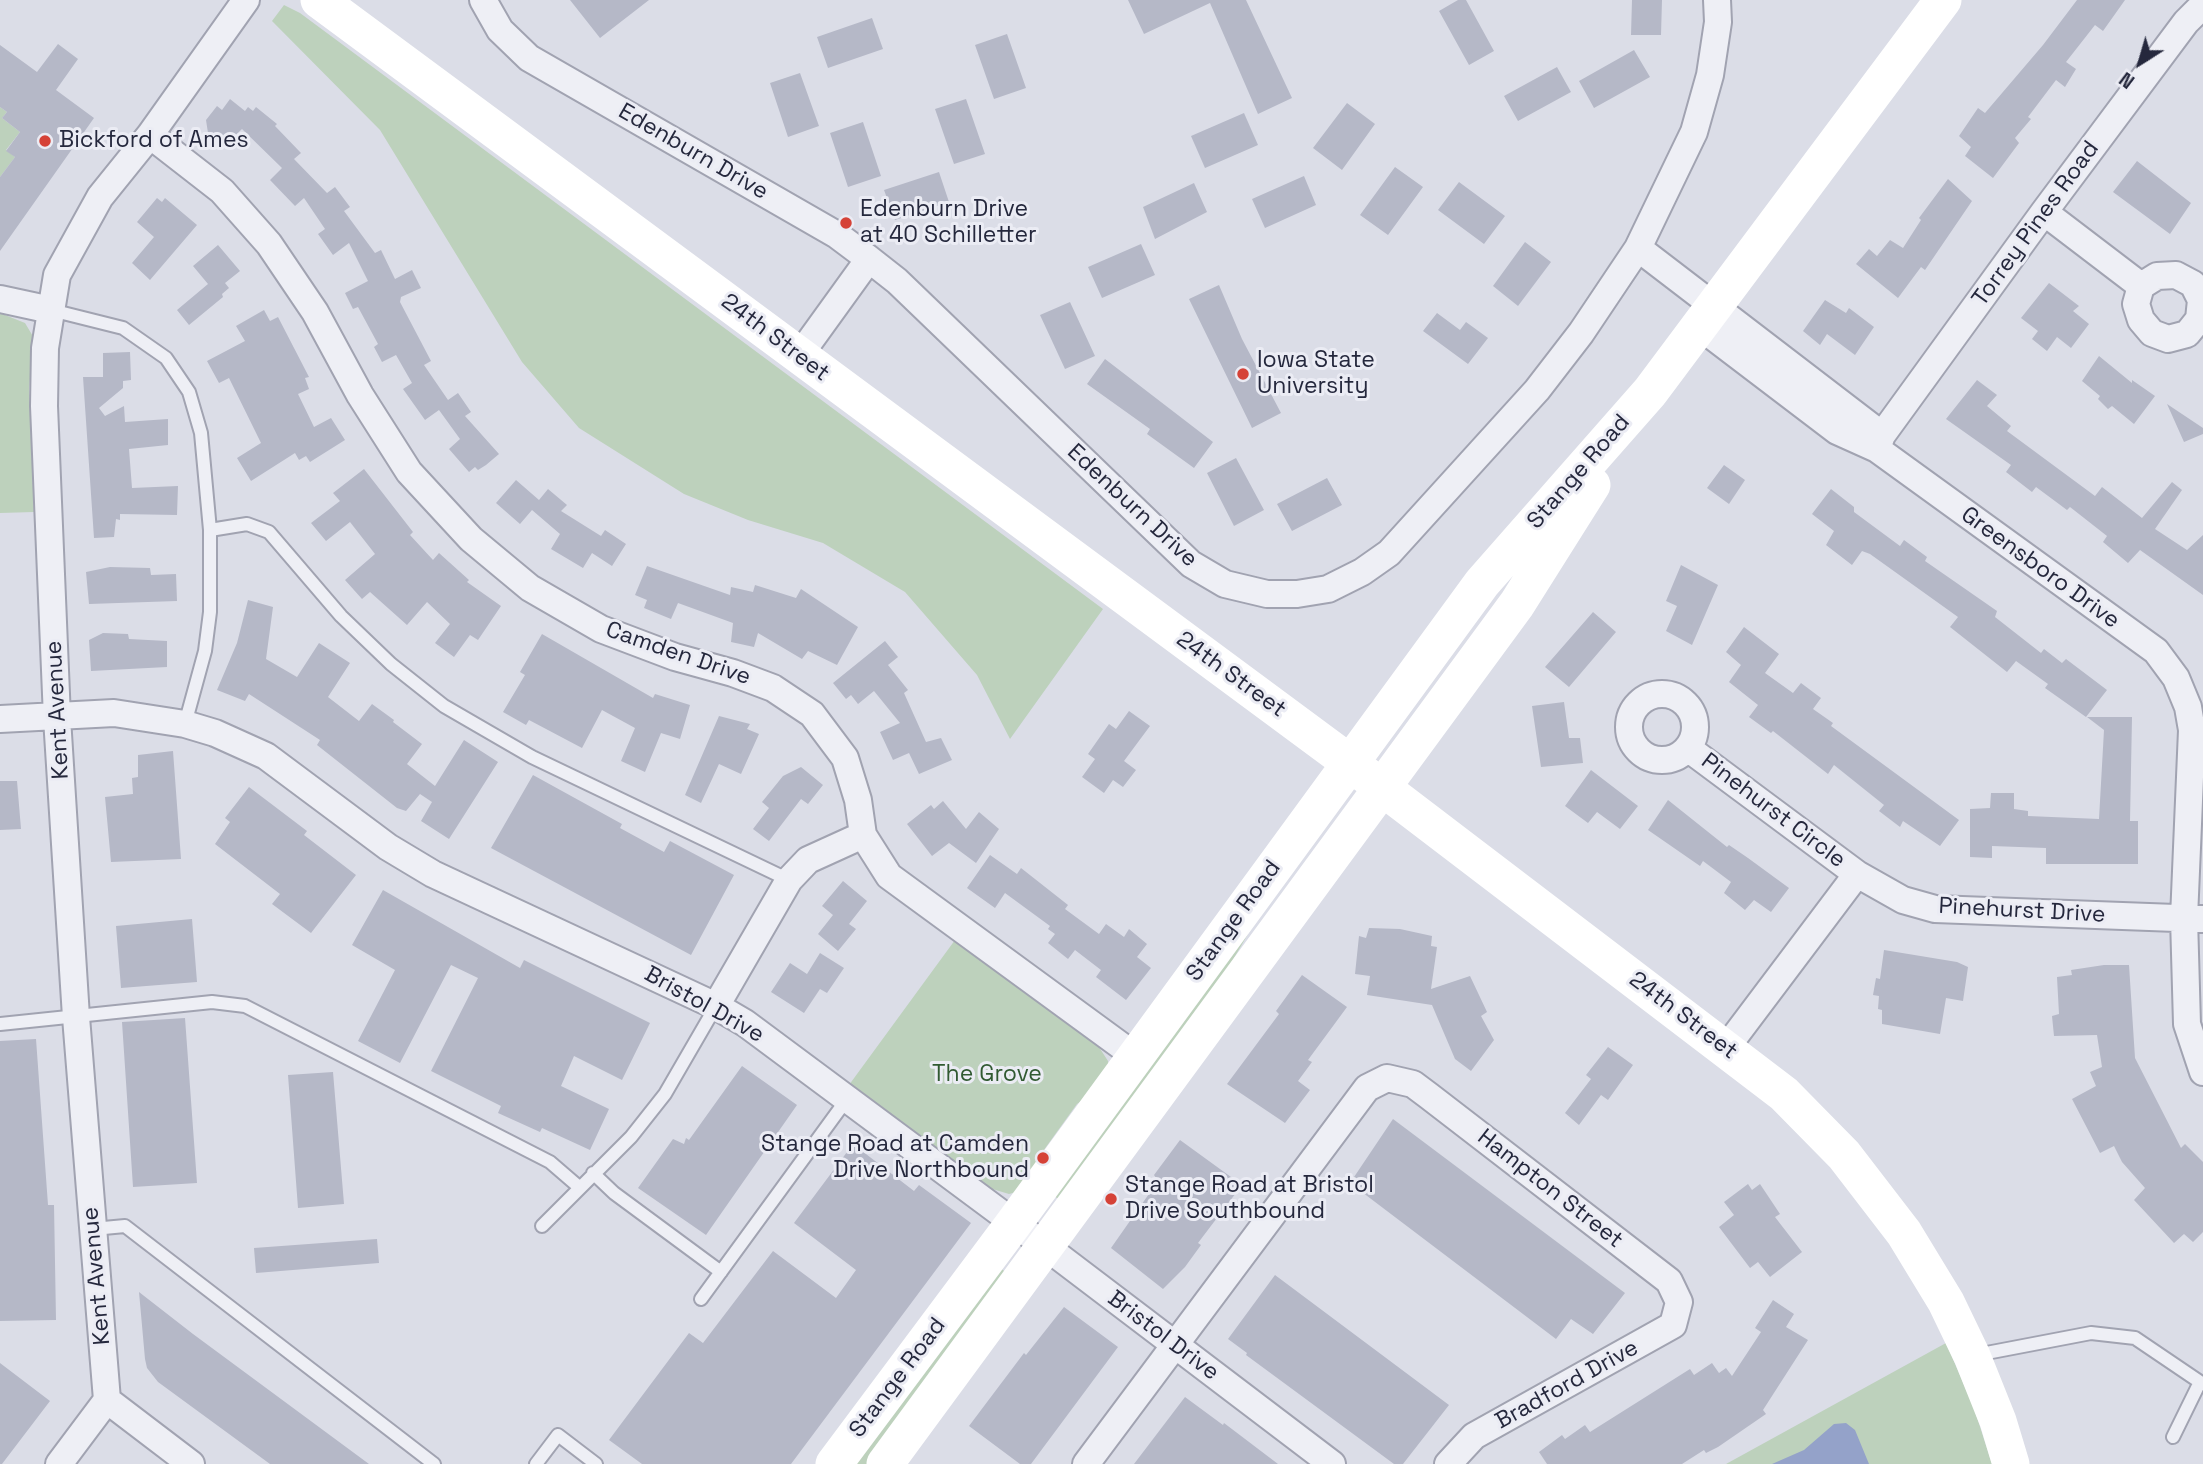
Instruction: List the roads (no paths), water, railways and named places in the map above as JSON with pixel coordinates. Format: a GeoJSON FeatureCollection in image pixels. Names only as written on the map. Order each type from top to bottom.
{"type":"FeatureCollection","features":[{"type":"Feature","properties":{"kind":"main road","name":"24th Street"},"geometry":{"type":"LineString","coordinates":[[319,0],[1350,762],[1784,1094],[1844,1155],[1904,1233],[1946,1302],[1972,1356],[1998,1420],[2011,1464]]}},
{"type":"Feature","properties":{"kind":"main road","name":"Stange Road"},"geometry":{"type":"LineString","coordinates":[[885,1464],[1517,604],[1650,392],[1942,0]]}},
{"type":"Feature","properties":{"kind":"main road","name":"Stange Road"},"geometry":{"type":"LineString","coordinates":[[834,1464],[1014,1223],[1482,583],[1650,392]]}},
{"type":"Feature","properties":{"kind":"street","name":"Kent Avenue"},"geometry":{"type":"LineString","coordinates":[[107,1400],[76,1017],[57,718],[44,406],[45,348],[57,275],[82,228],[100,197],[150,135],[246,0]]}},
{"type":"Feature","properties":{"kind":"street","name":"Edenburn Drive"},"geometry":{"type":"LineString","coordinates":[[483,0],[500,30],[529,58],[838,235],[897,281],[1191,564],[1225,584],[1268,594],[1297,594],[1328,589],[1362,572],[1389,553],[1537,390],[1581,333],[1638,248],[1694,132],[1710,75],[1718,22],[1717,0]]}},
{"type":"Feature","properties":{"kind":"street","name":"Torrey Pines Road"},"geometry":{"type":"LineString","coordinates":[[1879,442],[2044,212],[2186,22],[2203,5]]}},
{"type":"Feature","properties":{"kind":"street","name":"Camden Drive"},"geometry":{"type":"LineString","coordinates":[[150,135],[222,191],[269,244],[315,312],[360,395],[409,472],[471,539],[530,588],[601,629],[675,657],[733,673],[773,688],[812,714],[845,758],[858,800],[863,835],[889,876],[1135,1056]]}},
{"type":"Feature","properties":{"kind":"street"},"geometry":{"type":"LineString","coordinates":[[2044,212],[2141,286]]}},
{"type":"Feature","properties":{"kind":"street","name":"Greensboro Drive"},"geometry":{"type":"LineString","coordinates":[[1638,248],[1707,315],[2156,651],[2176,678],[2188,707],[2192,730],[2194,919],[2187,1024],[2203,1072]]}},
{"type":"Feature","properties":{"kind":"street"},"geometry":{"type":"LineString","coordinates":[[799,356],[869,259]]}},
{"type":"Feature","properties":{"kind":"street"},"geometry":{"type":"LineString","coordinates":[[0,299],[51,310]]}},
{"type":"Feature","properties":{"kind":"street","name":"Bristol Drive"},"geometry":{"type":"LineString","coordinates":[[0,719],[114,713],[185,724],[266,756],[388,847],[433,874],[716,1006],[745,1023],[1045,1246],[1332,1464]]}},
{"type":"Feature","properties":{"kind":"street","name":"Pinehurst Circle"},"geometry":{"type":"LineString","coordinates":[[1689,749],[1857,874]]}},
{"type":"Feature","properties":{"kind":"street"},"geometry":{"type":"LineString","coordinates":[[716,1006],[789,880],[808,860],[863,835]]}},
{"type":"Feature","properties":{"kind":"street"},"geometry":{"type":"LineString","coordinates":[[1726,1048],[1857,874]]}},
{"type":"Feature","properties":{"kind":"street","name":"Pinehurst Drive"},"geometry":{"type":"LineString","coordinates":[[1857,874],[1903,900],[1935,909],[2194,919]]}},
{"type":"Feature","properties":{"kind":"street","name":"Hampton Street"},"geometry":{"type":"LineString","coordinates":[[1174,1345],[1367,1088],[1387,1078],[1413,1084],[1669,1281],[1679,1302]]}},
{"type":"Feature","properties":{"kind":"street","name":"Bradford Drive"},"geometry":{"type":"LineString","coordinates":[[1448,1464],[1474,1436],[1673,1325],[1679,1302]]}},
{"type":"Feature","properties":{"kind":"street"},"geometry":{"type":"LineString","coordinates":[[1098,1460],[1174,1345]]}},
{"type":"Feature","properties":{"kind":"street"},"geometry":{"type":"LineString","coordinates":[[59,1464],[107,1400],[191,1464]]}},
{"type":"Feature","properties":{"kind":"lane"},"geometry":{"type":"LineString","coordinates":[[51,310],[123,328],[166,358],[189,392],[201,433],[210,530],[210,612],[205,651],[185,724]]}},
{"type":"Feature","properties":{"kind":"lane"},"geometry":{"type":"LineString","coordinates":[[210,530],[247,524],[269,532],[341,616],[391,664],[444,706],[532,757],[789,880]]}},
{"type":"Feature","properties":{"kind":"lane"},"geometry":{"type":"LineString","coordinates":[[0,1024],[212,1002],[245,1006],[550,1162],[579,1187]]}},
{"type":"Feature","properties":{"kind":"lane"},"geometry":{"type":"LineString","coordinates":[[542,1226],[631,1138],[665,1094],[716,1006]]}},
{"type":"Feature","properties":{"kind":"lane"},"geometry":{"type":"LineString","coordinates":[[701,1299],[847,1099]]}},
{"type":"Feature","properties":{"kind":"lane"},"geometry":{"type":"LineString","coordinates":[[593,1173],[614,1193],[721,1272]]}},
{"type":"Feature","properties":{"kind":"lane"},"geometry":{"type":"LineString","coordinates":[[93,1229],[125,1226],[433,1464]]}},
{"type":"Feature","properties":{"kind":"lane"},"geometry":{"type":"LineString","coordinates":[[1972,1356],[2044,1341],[2102,1334],[2135,1338],[2202,1383],[2173,1437]]}},
{"type":"Feature","properties":{"kind":"lane"},"geometry":{"type":"LineString","coordinates":[[536,1464],[558,1435],[596,1464]]}},
{"type":"Feature","properties":{"kind":"water"},"geometry":{"type":"Polygon","coordinates":[[[1846,1423],[1855,1430],[1869,1464],[1772,1464],[1804,1450],[1834,1424],[1846,1423]]]}},
{"type":"Feature","properties":{"kind":"place","name":"Bickford of Ames"},"geometry":{"type":"Point","coordinates":[45,141]}},
{"type":"Feature","properties":{"kind":"place","name":"Edenburn Drive at 40 Schilletter"},"geometry":{"type":"Point","coordinates":[846,223]}},
{"type":"Feature","properties":{"kind":"place","name":"Iowa State University"},"geometry":{"type":"Point","coordinates":[1243,374]}},
{"type":"Feature","properties":{"kind":"place","name":"Stange Road at Camden Drive Northbound"},"geometry":{"type":"Point","coordinates":[1043,1158]}},
{"type":"Feature","properties":{"kind":"place","name":"Stange Road at Bristol Drive Southbound"},"geometry":{"type":"Point","coordinates":[1111,1199]}},
{"type":"Feature","properties":{"kind":"park label","name":"The Grove"},"geometry":{"type":"Point","coordinates":[987,1075]}}]}
